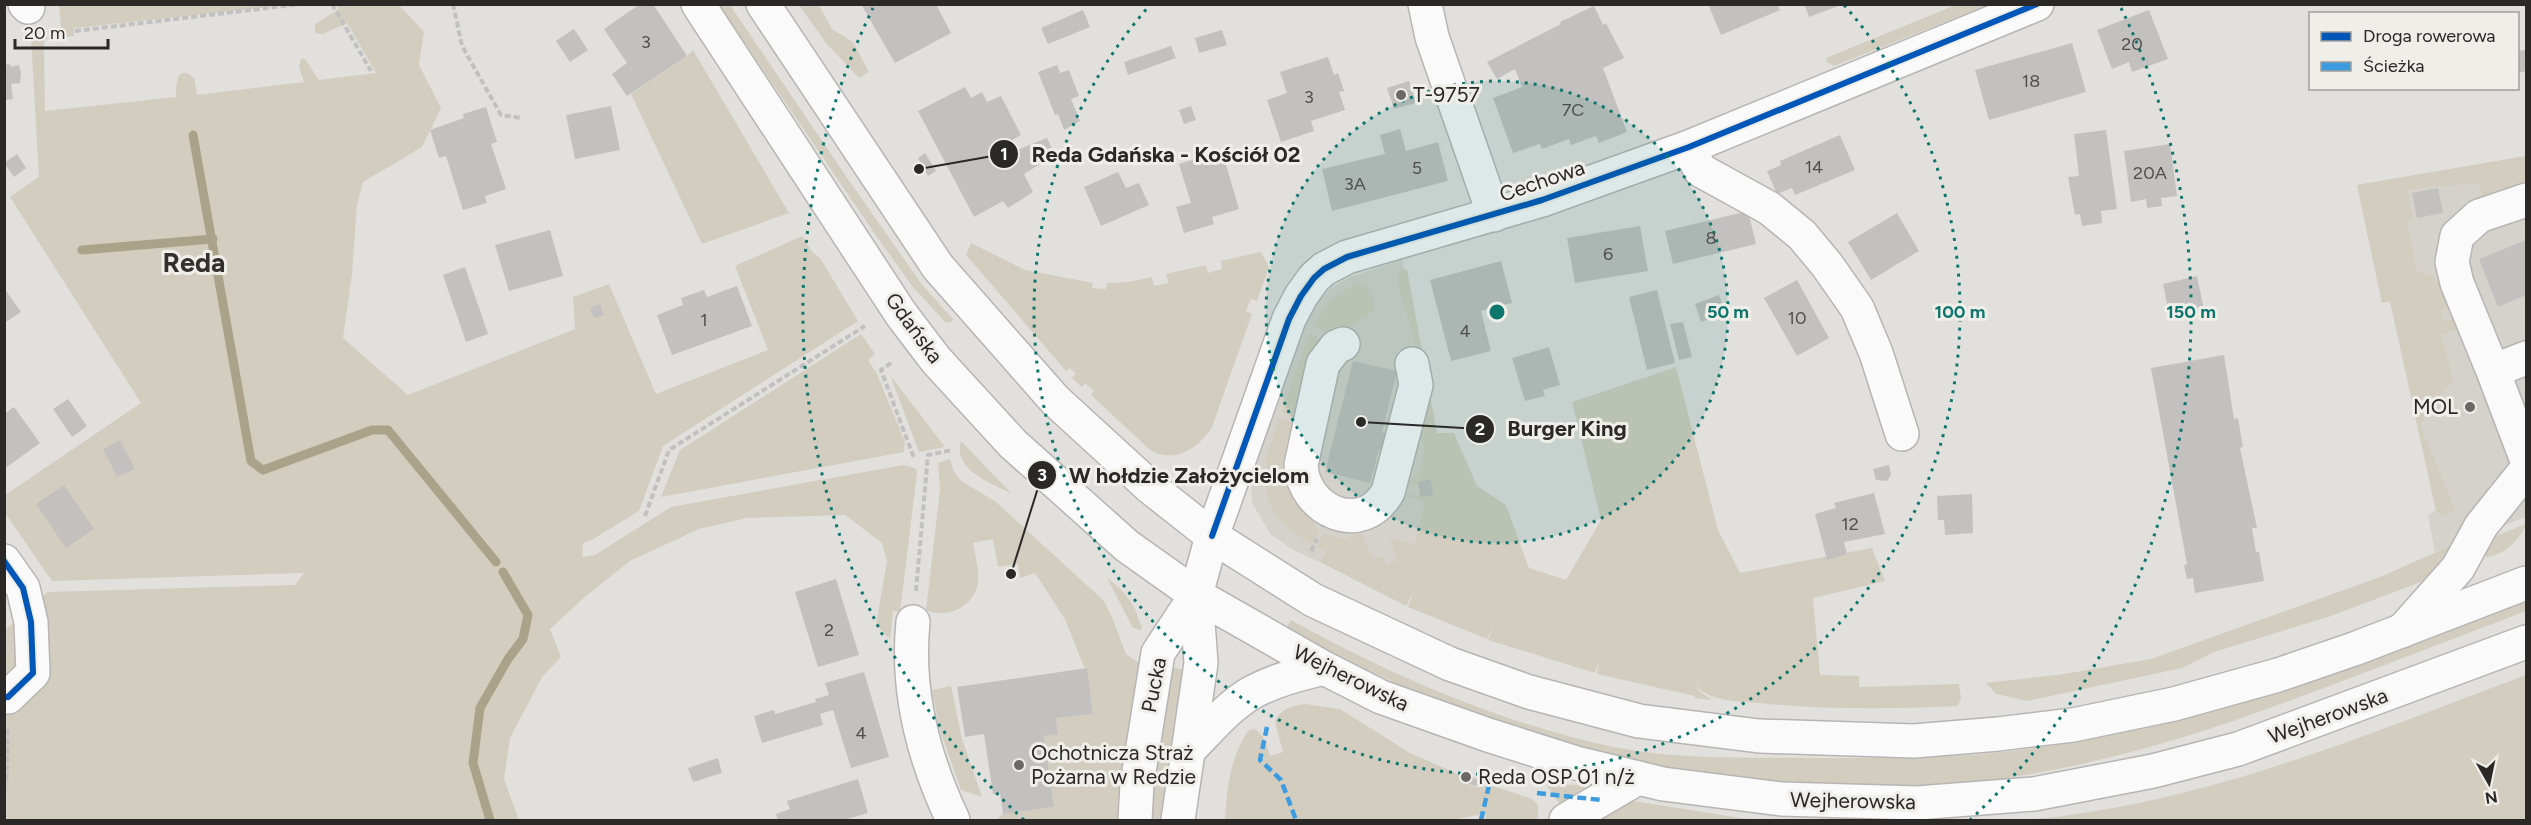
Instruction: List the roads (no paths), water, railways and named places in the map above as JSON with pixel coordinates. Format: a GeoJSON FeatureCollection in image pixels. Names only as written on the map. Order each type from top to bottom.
{"type":"FeatureCollection","features":[{"type":"Feature","properties":{"kind":"main road","name":"Gdańska"},"geometry":{"type":"LineString","coordinates":[[698,4],[901,314],[936,360],[1013,444],[1127,546],[1196,596]]}},
{"type":"Feature","properties":{"kind":"main road"},"geometry":{"type":"LineString","coordinates":[[763,4],[938,267],[975,312],[1055,400],[1150,487],[1212,536],[1314,600],[1450,664],[1529,692],[1639,721],[1759,736],[1914,741],[2073,725],[2174,704],[2277,675],[2402,631],[2526,583]]}},
{"type":"Feature","properties":{"kind":"main road"},"geometry":{"type":"LineString","coordinates":[[1425,4],[1432,37],[1494,215]]}},
{"type":"Feature","properties":{"kind":"main road","name":"Cechowa"},"geometry":{"type":"LineString","coordinates":[[1212,536],[1289,319],[1314,278],[1324,268],[1355,254],[1494,215],[1689,147],[2037,4]]}},
{"type":"Feature","properties":{"kind":"main road"},"geometry":{"type":"LineString","coordinates":[[1689,147],[1700,170],[1769,208],[1802,235],[1827,265],[1857,308],[1876,353],[1902,434]]}},
{"type":"Feature","properties":{"kind":"main road"},"geometry":{"type":"LineString","coordinates":[[2526,200],[2479,216],[2457,236],[2452,262],[2457,283],[2526,458]]}},
{"type":"Feature","properties":{"kind":"main road"},"geometry":{"type":"LineString","coordinates":[[1343,344],[1336,347],[1323,364],[1301,465],[1302,476],[1313,497],[1326,507],[1342,514],[1360,516],[1370,513],[1382,503],[1388,492],[1416,385],[1412,364]]}},
{"type":"Feature","properties":{"kind":"main road"},"geometry":{"type":"LineString","coordinates":[[2493,371],[2526,358]]}},
{"type":"Feature","properties":{"kind":"main road"},"geometry":{"type":"LineString","coordinates":[[2402,631],[2458,568],[2481,526],[2526,470]]}},
{"type":"Feature","properties":{"kind":"main road","name":"Pucka"},"geometry":{"type":"LineString","coordinates":[[1135,820],[1137,784],[1158,653],[1196,596],[1212,536]]}},
{"type":"Feature","properties":{"kind":"main road"},"geometry":{"type":"LineString","coordinates":[[4,561],[22,588],[31,622],[33,673],[6,697]]}},
{"type":"Feature","properties":{"kind":"main road"},"geometry":{"type":"LineString","coordinates":[[4,617],[13,609],[22,588]]}},
{"type":"Feature","properties":{"kind":"main road","name":"Pucka"},"geometry":{"type":"LineString","coordinates":[[1178,820],[1201,663],[1196,596]]}},
{"type":"Feature","properties":{"kind":"main road","name":"Wejherowska"},"geometry":{"type":"LineString","coordinates":[[1196,596],[1324,668],[1381,697],[1488,735],[1576,763],[1663,784],[1781,800],[1917,803],[2034,794],[2152,771],[2238,749],[2526,642]]}},
{"type":"Feature","properties":{"kind":"main road"},"geometry":{"type":"LineString","coordinates":[[914,622],[911,646],[912,681],[920,728],[945,804],[953,820]]}},
{"type":"Feature","properties":{"kind":"main road"},"geometry":{"type":"LineString","coordinates":[[1188,751],[1236,704],[1253,692],[1284,678],[1324,668]]}},
{"type":"Feature","properties":{"kind":"main road"},"geometry":{"type":"LineString","coordinates":[[1566,820],[1638,778]]}},
{"type":"Feature","properties":{"kind":"waterway"},"geometry":{"type":"LineString","coordinates":[[193,135],[251,461],[263,470],[372,430],[388,430],[496,562]]}},
{"type":"Feature","properties":{"kind":"waterway"},"geometry":{"type":"LineString","coordinates":[[82,250],[213,239]]}},
{"type":"Feature","properties":{"kind":"waterway"},"geometry":{"type":"LineString","coordinates":[[490,820],[473,763],[480,708],[508,659],[523,639],[528,615],[503,572]]}},
{"type":"Feature","properties":{"kind":"place","name":"T-9757"},"geometry":{"type":"Point","coordinates":[1401,95]}},
{"type":"Feature","properties":{"kind":"place","name":"Reda Gdańska - Kościół 02"},"geometry":{"type":"Point","coordinates":[919,169]}},
{"type":"Feature","properties":{"kind":"place","name":"MOL"},"geometry":{"type":"Point","coordinates":[2470,407]}},
{"type":"Feature","properties":{"kind":"place","name":"Burger King"},"geometry":{"type":"Point","coordinates":[1361,422]}},
{"type":"Feature","properties":{"kind":"place","name":"W hołdzie Założycielom"},"geometry":{"type":"Point","coordinates":[1011,574]}},
{"type":"Feature","properties":{"kind":"place","name":"Ochotnicza Straż Pożarna w Redzie"},"geometry":{"type":"Point","coordinates":[1019,765]}},
{"type":"Feature","properties":{"kind":"place","name":"Reda OSP 01 n/ż"},"geometry":{"type":"Point","coordinates":[1466,777]}},
{"type":"Feature","properties":{"kind":"district","name":"Reda"},"geometry":{"type":"Point","coordinates":[194,263]}}]}
